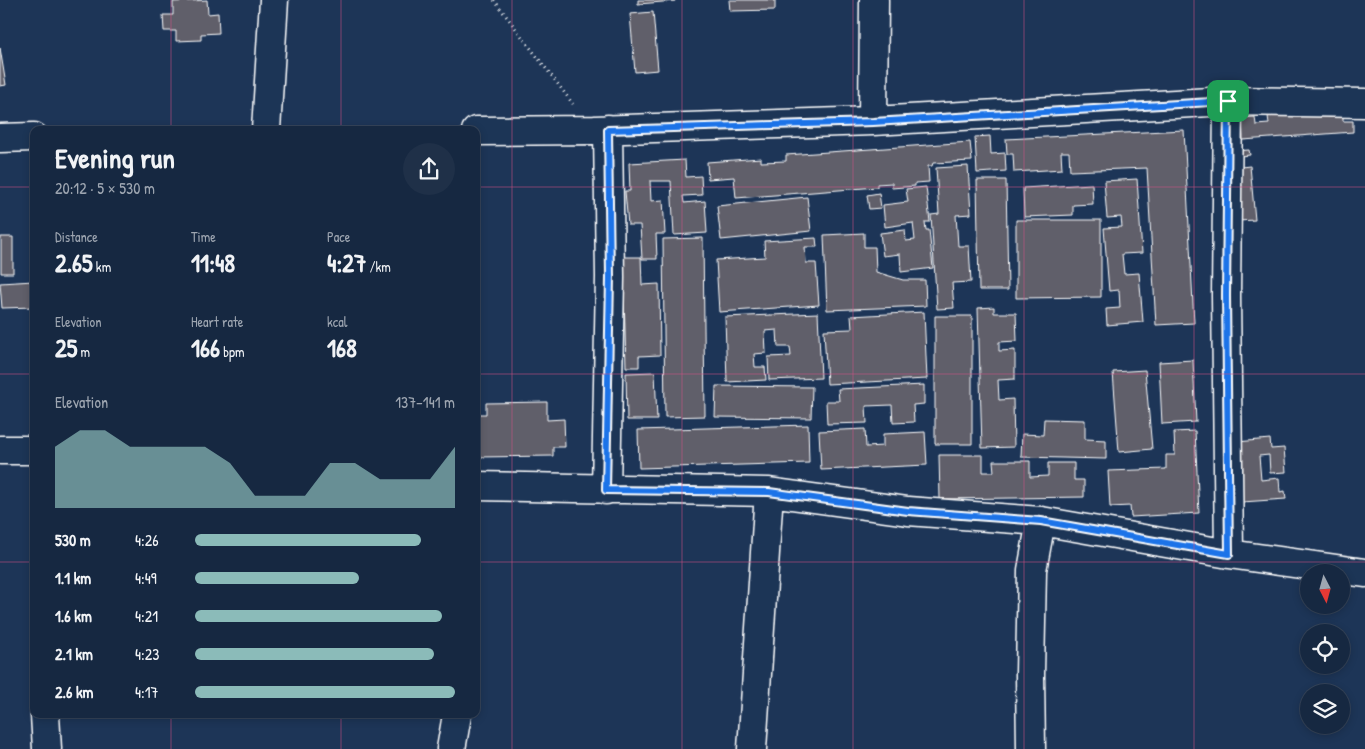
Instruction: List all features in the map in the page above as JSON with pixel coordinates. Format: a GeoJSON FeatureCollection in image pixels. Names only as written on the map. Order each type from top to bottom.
{"type":"FeatureCollection","features":[{"type":"Feature","properties":{"kind":"street"},"geometry":{"type":"LineString","coordinates":[[266,126],[274,0]]}},
{"type":"Feature","properties":{"kind":"street"},"geometry":{"type":"LineString","coordinates":[[873,122],[874,0]]}},
{"type":"Feature","properties":{"kind":"street"},"geometry":{"type":"LineString","coordinates":[[480,131],[601,130],[873,122],[1228,101],[1365,103]]}},
{"type":"Feature","properties":{"kind":"street"},"geometry":{"type":"LineString","coordinates":[[1228,101],[1226,306],[1229,554]]}},
{"type":"Feature","properties":{"kind":"street"},"geometry":{"type":"LineString","coordinates":[[601,130],[610,277],[606,490]]}},
{"type":"Feature","properties":{"kind":"street"},"geometry":{"type":"LineString","coordinates":[[0,138],[30,137]]}},
{"type":"Feature","properties":{"kind":"street"},"geometry":{"type":"LineString","coordinates":[[0,450],[30,450]]}},
{"type":"Feature","properties":{"kind":"street"},"geometry":{"type":"LineString","coordinates":[[480,486],[769,492],[908,511],[1041,521],[1229,554],[1365,573]]}},
{"type":"Feature","properties":{"kind":"street"},"geometry":{"type":"LineString","coordinates":[[752,749],[769,492]]}},
{"type":"Feature","properties":{"kind":"street"},"geometry":{"type":"LineString","coordinates":[[1031,749],[1032,570],[1041,521]]}},
{"type":"Feature","properties":{"kind":"street"},"geometry":{"type":"LineString","coordinates":[[45,718],[47,749]]}},
{"type":"Feature","properties":{"kind":"street"},"geometry":{"type":"LineString","coordinates":[[451,749],[456,718]]}},
{"type":"Feature","properties":{"kind":"path"},"geometry":{"type":"LineString","coordinates":[[494,0],[601,130]]}},
{"type":"Feature","properties":{"kind":"building"},"geometry":{"type":"Polygon","coordinates":[[[207,0],[208,14],[218,13],[219,33],[201,34],[201,40],[176,41],[176,31],[164,31],[163,15],[173,15],[173,2],[207,0]]]}},
{"type":"Feature","properties":{"kind":"building"},"geometry":{"type":"Polygon","coordinates":[[[638,0],[675,0],[675,1],[638,4],[638,0]]]}},
{"type":"Feature","properties":{"kind":"building"},"geometry":{"type":"Polygon","coordinates":[[[729,0],[775,0],[775,10],[730,11],[729,0]]]}},
{"type":"Feature","properties":{"kind":"building"},"geometry":{"type":"Polygon","coordinates":[[[653,12],[658,70],[635,72],[630,14],[653,12]]]}},
{"type":"Feature","properties":{"kind":"building"},"geometry":{"type":"Polygon","coordinates":[[[0,48],[6,85],[0,86],[0,48]]]}},
{"type":"Feature","properties":{"kind":"building"},"geometry":{"type":"Polygon","coordinates":[[[1343,111],[1343,121],[1353,121],[1353,132],[1243,140],[1242,118],[1255,117],[1256,125],[1269,124],[1268,116],[1343,111]]]}},
{"type":"Feature","properties":{"kind":"building"},"geometry":{"type":"Polygon","coordinates":[[[1184,130],[1194,323],[1156,325],[1147,168],[1070,171],[1069,152],[1061,152],[1062,169],[1014,172],[1013,154],[1007,154],[1006,139],[1184,130]]]}},
{"type":"Feature","properties":{"kind":"building"},"geometry":{"type":"Polygon","coordinates":[[[990,136],[991,154],[1005,153],[1006,171],[977,173],[975,137],[990,136]]]}},
{"type":"Feature","properties":{"kind":"building"},"geometry":{"type":"Polygon","coordinates":[[[970,142],[972,161],[933,163],[932,166],[928,166],[929,182],[915,183],[915,186],[892,188],[892,183],[877,184],[877,187],[736,198],[734,177],[708,179],[707,162],[761,158],[761,162],[786,161],[786,155],[970,142]]]}},
{"type":"Feature","properties":{"kind":"building"},"geometry":{"type":"Polygon","coordinates":[[[1249,150],[1250,155],[1240,156],[1241,167],[1250,166],[1255,220],[1238,221],[1232,151],[1249,150]]]}},
{"type":"Feature","properties":{"kind":"building"},"geometry":{"type":"Polygon","coordinates":[[[685,160],[686,177],[701,176],[702,195],[683,196],[684,203],[705,201],[707,233],[674,235],[671,181],[650,181],[651,201],[663,200],[665,234],[656,234],[657,259],[642,259],[640,225],[628,225],[625,191],[630,191],[629,163],[685,160]]]}},
{"type":"Feature","properties":{"kind":"building"},"geometry":{"type":"Polygon","coordinates":[[[968,166],[971,214],[956,215],[958,246],[969,246],[971,282],[952,283],[954,308],[937,309],[931,215],[939,214],[936,168],[968,166]]]}},
{"type":"Feature","properties":{"kind":"building"},"geometry":{"type":"Polygon","coordinates":[[[1137,179],[1142,253],[1122,254],[1124,274],[1139,273],[1143,322],[1107,325],[1106,309],[1120,308],[1119,290],[1109,291],[1104,228],[1122,227],[1121,217],[1107,218],[1104,181],[1137,179]]]}},
{"type":"Feature","properties":{"kind":"building"},"geometry":{"type":"Polygon","coordinates":[[[977,180],[1006,180],[1008,290],[979,290],[977,180]]]}},
{"type":"Feature","properties":{"kind":"building"},"geometry":{"type":"Polygon","coordinates":[[[1092,184],[1093,204],[1073,205],[1073,215],[1024,217],[1023,188],[1092,184]]]}},
{"type":"Feature","properties":{"kind":"building"},"geometry":{"type":"Polygon","coordinates":[[[926,187],[930,222],[925,222],[926,230],[929,230],[933,268],[901,272],[900,254],[883,256],[880,233],[905,230],[906,241],[915,240],[913,223],[885,227],[883,205],[908,202],[906,189],[926,187]]]}},
{"type":"Feature","properties":{"kind":"building"},"geometry":{"type":"Polygon","coordinates":[[[879,193],[881,208],[869,209],[867,195],[879,193]]]}},
{"type":"Feature","properties":{"kind":"building"},"geometry":{"type":"Polygon","coordinates":[[[807,197],[811,231],[721,240],[717,206],[807,197]]]}},
{"type":"Feature","properties":{"kind":"building"},"geometry":{"type":"Polygon","coordinates":[[[1016,220],[1101,220],[1101,297],[1016,298],[1016,220]]]}},
{"type":"Feature","properties":{"kind":"building"},"geometry":{"type":"Polygon","coordinates":[[[864,233],[864,247],[875,247],[876,272],[903,280],[925,280],[926,306],[827,310],[824,235],[864,233]]]}},
{"type":"Feature","properties":{"kind":"building"},"geometry":{"type":"Polygon","coordinates":[[[1,237],[13,237],[13,273],[1,273],[1,237]]]}},
{"type":"Feature","properties":{"kind":"building"},"geometry":{"type":"Polygon","coordinates":[[[703,238],[705,416],[665,417],[663,239],[703,238]]]}},
{"type":"Feature","properties":{"kind":"building"},"geometry":{"type":"Polygon","coordinates":[[[816,238],[817,247],[805,247],[806,263],[816,263],[819,305],[719,312],[716,260],[765,257],[764,241],[816,238]]]}},
{"type":"Feature","properties":{"kind":"building"},"geometry":{"type":"Polygon","coordinates":[[[623,257],[641,257],[642,285],[659,284],[660,355],[639,356],[639,367],[626,367],[623,257]]]}},
{"type":"Feature","properties":{"kind":"building"},"geometry":{"type":"Polygon","coordinates":[[[30,281],[30,307],[2,308],[0,283],[30,281]]]}},
{"type":"Feature","properties":{"kind":"building"},"geometry":{"type":"Polygon","coordinates":[[[994,307],[994,313],[1016,313],[1017,341],[999,342],[999,351],[1015,350],[1015,379],[998,380],[999,400],[1013,399],[1014,447],[982,448],[978,308],[994,307]]]}},
{"type":"Feature","properties":{"kind":"building"},"geometry":{"type":"Polygon","coordinates":[[[924,312],[927,379],[827,384],[824,330],[852,329],[851,316],[924,312]]]}},
{"type":"Feature","properties":{"kind":"building"},"geometry":{"type":"Polygon","coordinates":[[[818,313],[821,378],[769,380],[768,357],[791,356],[790,347],[778,347],[777,330],[765,331],[766,353],[754,354],[755,367],[765,367],[766,380],[727,382],[725,317],[818,313]]]}},
{"type":"Feature","properties":{"kind":"building"},"geometry":{"type":"Polygon","coordinates":[[[935,316],[972,316],[972,444],[935,444],[935,316]]]}},
{"type":"Feature","properties":{"kind":"building"},"geometry":{"type":"Polygon","coordinates":[[[1193,360],[1196,422],[1162,424],[1159,362],[1193,360]]]}},
{"type":"Feature","properties":{"kind":"building"},"geometry":{"type":"Polygon","coordinates":[[[1145,370],[1152,449],[1119,452],[1113,372],[1145,370]]]}},
{"type":"Feature","properties":{"kind":"building"},"geometry":{"type":"Polygon","coordinates":[[[655,372],[657,420],[627,420],[626,373],[655,372]]]}},
{"type":"Feature","properties":{"kind":"building"},"geometry":{"type":"Polygon","coordinates":[[[924,385],[924,404],[913,405],[914,422],[893,423],[892,405],[866,406],[867,423],[827,424],[826,401],[839,401],[838,389],[924,385]]]}},
{"type":"Feature","properties":{"kind":"building"},"geometry":{"type":"Polygon","coordinates":[[[716,386],[812,387],[811,418],[715,417],[716,386]]]}},
{"type":"Feature","properties":{"kind":"building"},"geometry":{"type":"Polygon","coordinates":[[[547,402],[547,420],[564,419],[565,447],[553,447],[553,456],[480,457],[480,414],[486,414],[486,403],[547,402]]]}},
{"type":"Feature","properties":{"kind":"building"},"geometry":{"type":"Polygon","coordinates":[[[1044,419],[1085,420],[1085,439],[1106,440],[1106,459],[1021,457],[1022,434],[1043,435],[1044,419]]]}},
{"type":"Feature","properties":{"kind":"building"},"geometry":{"type":"Polygon","coordinates":[[[808,425],[809,463],[639,468],[638,430],[808,425]]]}},
{"type":"Feature","properties":{"kind":"building"},"geometry":{"type":"Polygon","coordinates":[[[865,429],[866,447],[883,446],[883,434],[925,432],[927,465],[821,470],[819,431],[865,429]]]}},
{"type":"Feature","properties":{"kind":"building"},"geometry":{"type":"Polygon","coordinates":[[[1195,431],[1199,513],[1131,517],[1130,506],[1110,507],[1108,471],[1166,469],[1166,455],[1175,455],[1174,432],[1195,431]]]}},
{"type":"Feature","properties":{"kind":"building"},"geometry":{"type":"Polygon","coordinates":[[[1270,439],[1271,449],[1284,448],[1286,472],[1270,473],[1269,455],[1259,456],[1261,480],[1279,478],[1280,492],[1285,491],[1286,499],[1242,502],[1237,442],[1270,439]]]}},
{"type":"Feature","properties":{"kind":"building"},"geometry":{"type":"Polygon","coordinates":[[[939,455],[983,455],[983,472],[994,472],[993,461],[1030,461],[1030,477],[1048,476],[1048,463],[1074,463],[1074,480],[1084,480],[1084,497],[940,499],[939,455]]]}},
{"type":"Feature","properties":{"kind":"route"},"geometry":{"type":"LineString","coordinates":[[1228,101],[1226,296],[1229,554],[1041,521],[908,511],[769,492],[606,490],[610,277],[608,130],[873,122],[1228,101]]}}]}
